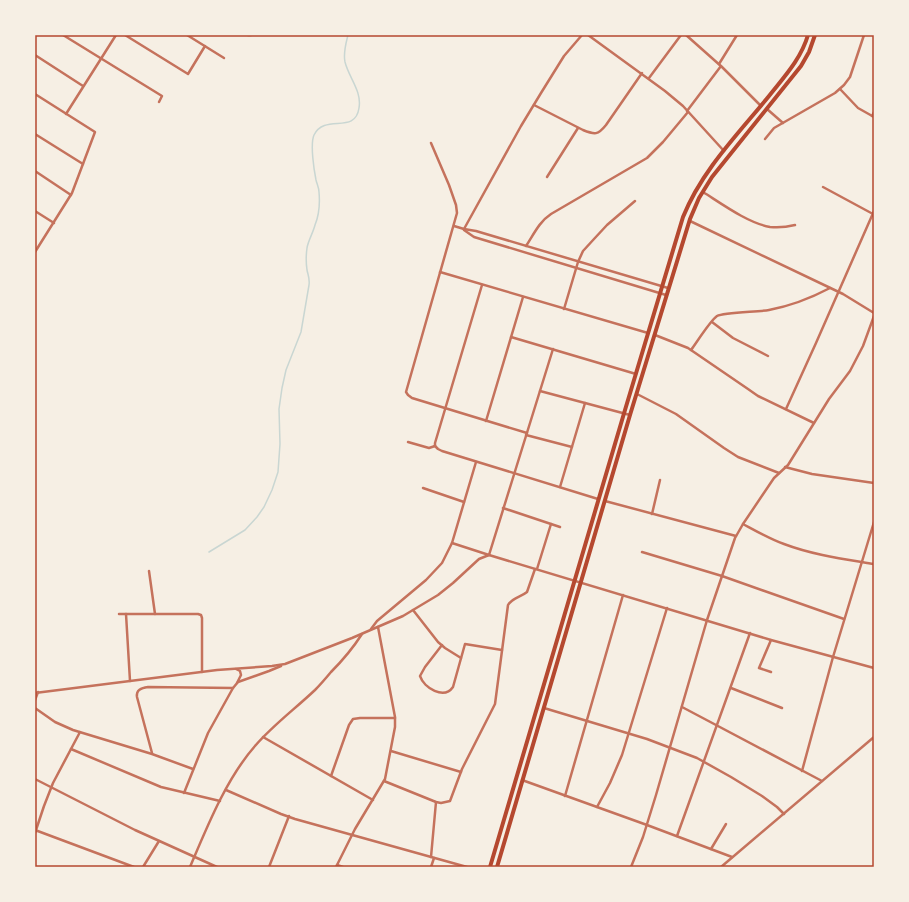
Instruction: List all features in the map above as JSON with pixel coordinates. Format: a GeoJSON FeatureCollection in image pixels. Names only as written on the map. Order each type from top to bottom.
{"type":"FeatureCollection","features":[{"type":"Feature","properties":{"kind":"main road"},"geometry":{"type":"LineString","coordinates":[[490,867],[598,499],[686,210],[704,176],[796,62],[808,35]]}},
{"type":"Feature","properties":{"kind":"main road"},"geometry":{"type":"LineString","coordinates":[[497,867],[630,415],[689,221],[703,192],[718,168],[801,66],[809,52],[815,35]]}},
{"type":"Feature","properties":{"kind":"street"},"geometry":{"type":"LineString","coordinates":[[63,35],[162,96],[159,102]]}},
{"type":"Feature","properties":{"kind":"street"},"geometry":{"type":"LineString","coordinates":[[66,114],[116,35]]}},
{"type":"Feature","properties":{"kind":"street"},"geometry":{"type":"LineString","coordinates":[[125,35],[188,74],[205,46]]}},
{"type":"Feature","properties":{"kind":"street"},"geometry":{"type":"LineString","coordinates":[[187,35],[224,58]]}},
{"type":"Feature","properties":{"kind":"street"},"geometry":{"type":"LineString","coordinates":[[464,230],[534,105],[564,56],[582,35]]}},
{"type":"Feature","properties":{"kind":"street"},"geometry":{"type":"LineString","coordinates":[[588,35],[665,91],[688,111],[724,151]]}},
{"type":"Feature","properties":{"kind":"street"},"geometry":{"type":"LineString","coordinates":[[649,78],[681,35]]}},
{"type":"Feature","properties":{"kind":"street"},"geometry":{"type":"LineString","coordinates":[[686,35],[720,65],[761,106]]}},
{"type":"Feature","properties":{"kind":"street"},"geometry":{"type":"LineString","coordinates":[[526,246],[545,218],[647,158],[663,142],[688,111],[720,65],[737,35]]}},
{"type":"Feature","properties":{"kind":"street"},"geometry":{"type":"LineString","coordinates":[[765,139],[774,128],[840,89],[848,81],[864,35]]}},
{"type":"Feature","properties":{"kind":"street"},"geometry":{"type":"LineString","coordinates":[[35,55],[83,86]]}},
{"type":"Feature","properties":{"kind":"street"},"geometry":{"type":"LineString","coordinates":[[534,105],[578,128],[597,134],[606,125],[642,73]]}},
{"type":"Feature","properties":{"kind":"street"},"geometry":{"type":"LineString","coordinates":[[840,89],[858,108],[873,116],[874,112]]}},
{"type":"Feature","properties":{"kind":"street"},"geometry":{"type":"LineString","coordinates":[[35,94],[95,132],[71,195],[35,251]]}},
{"type":"Feature","properties":{"kind":"street"},"geometry":{"type":"LineString","coordinates":[[767,109],[784,123]]}},
{"type":"Feature","properties":{"kind":"street"},"geometry":{"type":"LineString","coordinates":[[547,177],[578,128]]}},
{"type":"Feature","properties":{"kind":"street"},"geometry":{"type":"LineString","coordinates":[[35,134],[83,164]]}},
{"type":"Feature","properties":{"kind":"street"},"geometry":{"type":"LineString","coordinates":[[432,143],[449,185],[457,210],[457,217],[406,393],[412,398],[572,447]]}},
{"type":"Feature","properties":{"kind":"street"},"geometry":{"type":"LineString","coordinates":[[35,172],[71,195]]}},
{"type":"Feature","properties":{"kind":"street"},"geometry":{"type":"LineString","coordinates":[[823,187],[873,214]]}},
{"type":"Feature","properties":{"kind":"street"},"geometry":{"type":"LineString","coordinates":[[703,192],[741,216],[763,225],[780,227],[795,225]]}},
{"type":"Feature","properties":{"kind":"street"},"geometry":{"type":"LineString","coordinates":[[564,309],[576,268],[583,251],[607,225],[635,201]]}},
{"type":"Feature","properties":{"kind":"street"},"geometry":{"type":"LineString","coordinates":[[786,409],[874,210]]}},
{"type":"Feature","properties":{"kind":"street"},"geometry":{"type":"LineString","coordinates":[[35,211],[54,222]]}},
{"type":"Feature","properties":{"kind":"street"},"geometry":{"type":"LineString","coordinates":[[689,221],[839,292],[874,313]]}},
{"type":"Feature","properties":{"kind":"street"},"geometry":{"type":"LineString","coordinates":[[454,226],[464,230],[474,238],[666,295]]}},
{"type":"Feature","properties":{"kind":"street"},"geometry":{"type":"LineString","coordinates":[[464,230],[476,231],[668,288]]}},
{"type":"Feature","properties":{"kind":"street"},"geometry":{"type":"LineString","coordinates":[[440,272],[648,333]]}},
{"type":"Feature","properties":{"kind":"street"},"geometry":{"type":"LineString","coordinates":[[435,446],[482,284]]}},
{"type":"Feature","properties":{"kind":"street"},"geometry":{"type":"LineString","coordinates":[[691,350],[714,319],[720,315],[768,310],[791,304],[830,288]]}},
{"type":"Feature","properties":{"kind":"street"},"geometry":{"type":"LineString","coordinates":[[486,421],[522,297]]}},
{"type":"Feature","properties":{"kind":"street"},"geometry":{"type":"LineString","coordinates":[[631,867],[647,825],[707,620],[736,536],[774,478],[785,468],[829,399],[853,365],[865,342],[874,316]]}},
{"type":"Feature","properties":{"kind":"street"},"geometry":{"type":"LineString","coordinates":[[712,322],[733,338],[768,356]]}},
{"type":"Feature","properties":{"kind":"street"},"geometry":{"type":"LineString","coordinates":[[654,335],[691,350],[748,390],[814,423]]}},
{"type":"Feature","properties":{"kind":"street"},"geometry":{"type":"LineString","coordinates":[[511,337],[636,374]]}},
{"type":"Feature","properties":{"kind":"street"},"geometry":{"type":"LineString","coordinates":[[237,683],[362,634],[403,616],[442,592],[479,560],[489,555],[553,349]]}},
{"type":"Feature","properties":{"kind":"street"},"geometry":{"type":"LineString","coordinates":[[540,391],[630,415]]}},
{"type":"Feature","properties":{"kind":"street"},"geometry":{"type":"LineString","coordinates":[[637,394],[676,414],[724,448],[738,456],[779,473]]}},
{"type":"Feature","properties":{"kind":"street"},"geometry":{"type":"LineString","coordinates":[[560,487],[584,403]]}},
{"type":"Feature","properties":{"kind":"street"},"geometry":{"type":"LineString","coordinates":[[408,442],[429,448],[435,446]]}},
{"type":"Feature","properties":{"kind":"street"},"geometry":{"type":"LineString","coordinates":[[435,446],[442,451],[598,499]]}},
{"type":"Feature","properties":{"kind":"street"},"geometry":{"type":"LineString","coordinates":[[371,630],[377,621],[434,573],[442,563],[452,542],[476,462]]}},
{"type":"Feature","properties":{"kind":"street"},"geometry":{"type":"LineString","coordinates":[[785,468],[812,474],[874,483]]}},
{"type":"Feature","properties":{"kind":"street"},"geometry":{"type":"LineString","coordinates":[[652,514],[660,480]]}},
{"type":"Feature","properties":{"kind":"street"},"geometry":{"type":"LineString","coordinates":[[423,488],[464,502]]}},
{"type":"Feature","properties":{"kind":"street"},"geometry":{"type":"LineString","coordinates":[[605,501],[736,536]]}},
{"type":"Feature","properties":{"kind":"street"},"geometry":{"type":"LineString","coordinates":[[504,508],[560,527]]}},
{"type":"Feature","properties":{"kind":"street"},"geometry":{"type":"LineString","coordinates":[[802,771],[833,657],[874,522]]}},
{"type":"Feature","properties":{"kind":"street"},"geometry":{"type":"LineString","coordinates":[[384,781],[436,802],[441,803],[450,801],[461,772],[495,704],[509,603],[526,593],[529,588],[551,524]]}},
{"type":"Feature","properties":{"kind":"street"},"geometry":{"type":"LineString","coordinates":[[743,524],[784,544],[798,549],[817,554],[874,564]]}},
{"type":"Feature","properties":{"kind":"street"},"geometry":{"type":"LineString","coordinates":[[452,542],[489,555],[770,640],[874,668]]}},
{"type":"Feature","properties":{"kind":"street"},"geometry":{"type":"LineString","coordinates":[[642,552],[722,576],[844,619]]}},
{"type":"Feature","properties":{"kind":"street"},"geometry":{"type":"LineString","coordinates":[[149,571],[155,614]]}},
{"type":"Feature","properties":{"kind":"street"},"geometry":{"type":"LineString","coordinates":[[565,796],[623,595]]}},
{"type":"Feature","properties":{"kind":"street"},"geometry":{"type":"LineString","coordinates":[[597,808],[622,755],[667,608]]}},
{"type":"Feature","properties":{"kind":"street"},"geometry":{"type":"LineString","coordinates":[[413,610],[428,630],[442,645],[461,658]]}},
{"type":"Feature","properties":{"kind":"street"},"geometry":{"type":"LineString","coordinates":[[119,614],[201,615],[202,672]]}},
{"type":"Feature","properties":{"kind":"street"},"geometry":{"type":"LineString","coordinates":[[126,614],[130,680]]}},
{"type":"Feature","properties":{"kind":"street"},"geometry":{"type":"LineString","coordinates":[[343,867],[336,866],[352,835],[385,779],[395,727],[395,718],[378,627]]}},
{"type":"Feature","properties":{"kind":"street"},"geometry":{"type":"LineString","coordinates":[[677,836],[750,633]]}},
{"type":"Feature","properties":{"kind":"street"},"geometry":{"type":"LineString","coordinates":[[190,867],[220,801],[243,761],[263,737],[322,683],[350,652],[362,634]]}},
{"type":"Feature","properties":{"kind":"street"},"geometry":{"type":"LineString","coordinates":[[770,640],[759,668],[771,672]]}},
{"type":"Feature","properties":{"kind":"street"},"geometry":{"type":"LineString","coordinates":[[442,645],[420,675],[421,679],[428,687],[442,692],[446,692],[453,686],[466,644],[502,650]]}},
{"type":"Feature","properties":{"kind":"street"},"geometry":{"type":"LineString","coordinates":[[35,700],[37,693],[130,680],[285,664]]}},
{"type":"Feature","properties":{"kind":"street"},"geometry":{"type":"LineString","coordinates":[[184,793],[208,733],[241,675],[240,671],[235,669]]}},
{"type":"Feature","properties":{"kind":"street"},"geometry":{"type":"LineString","coordinates":[[152,754],[137,697],[137,693],[141,688],[233,688]]}},
{"type":"Feature","properties":{"kind":"street"},"geometry":{"type":"LineString","coordinates":[[731,688],[782,708]]}},
{"type":"Feature","properties":{"kind":"street"},"geometry":{"type":"LineString","coordinates":[[682,707],[822,781]]}},
{"type":"Feature","properties":{"kind":"street"},"geometry":{"type":"LineString","coordinates":[[35,708],[63,726],[152,754],[193,769]]}},
{"type":"Feature","properties":{"kind":"street"},"geometry":{"type":"LineString","coordinates":[[543,708],[670,747],[688,754],[731,776],[762,796],[784,814]]}},
{"type":"Feature","properties":{"kind":"street"},"geometry":{"type":"LineString","coordinates":[[332,776],[346,732],[352,720],[355,718],[395,718]]}},
{"type":"Feature","properties":{"kind":"street"},"geometry":{"type":"LineString","coordinates":[[80,732],[51,788],[35,831],[134,867]]}},
{"type":"Feature","properties":{"kind":"street"},"geometry":{"type":"LineString","coordinates":[[263,737],[373,800]]}},
{"type":"Feature","properties":{"kind":"street"},"geometry":{"type":"LineString","coordinates":[[721,867],[874,737]]}},
{"type":"Feature","properties":{"kind":"street"},"geometry":{"type":"LineString","coordinates":[[71,749],[170,789],[220,801]]}},
{"type":"Feature","properties":{"kind":"street"},"geometry":{"type":"LineString","coordinates":[[391,751],[461,772]]}},
{"type":"Feature","properties":{"kind":"street"},"geometry":{"type":"LineString","coordinates":[[35,779],[159,841],[217,867]]}},
{"type":"Feature","properties":{"kind":"street"},"geometry":{"type":"LineString","coordinates":[[522,780],[732,857]]}},
{"type":"Feature","properties":{"kind":"street"},"geometry":{"type":"LineString","coordinates":[[226,790],[289,816],[467,867]]}},
{"type":"Feature","properties":{"kind":"street"},"geometry":{"type":"LineString","coordinates":[[431,867],[436,802]]}},
{"type":"Feature","properties":{"kind":"street"},"geometry":{"type":"LineString","coordinates":[[269,867],[289,816]]}},
{"type":"Feature","properties":{"kind":"street"},"geometry":{"type":"LineString","coordinates":[[711,849],[726,824]]}},
{"type":"Feature","properties":{"kind":"street"},"geometry":{"type":"LineString","coordinates":[[143,867],[159,841]]}},
{"type":"Feature","properties":{"kind":"waterway"},"geometry":{"type":"LineString","coordinates":[[209,552],[245,530],[257,517],[264,507],[272,490],[278,472],[280,444],[279,409],[282,388],[286,370],[301,332],[309,283],[306,265],[307,248],[319,209],[319,190],[315,176],[312,144],[313,139],[314,135],[319,129],[325,125],[352,121],[359,108],[359,96],[344,59],[348,35]]}}]}
